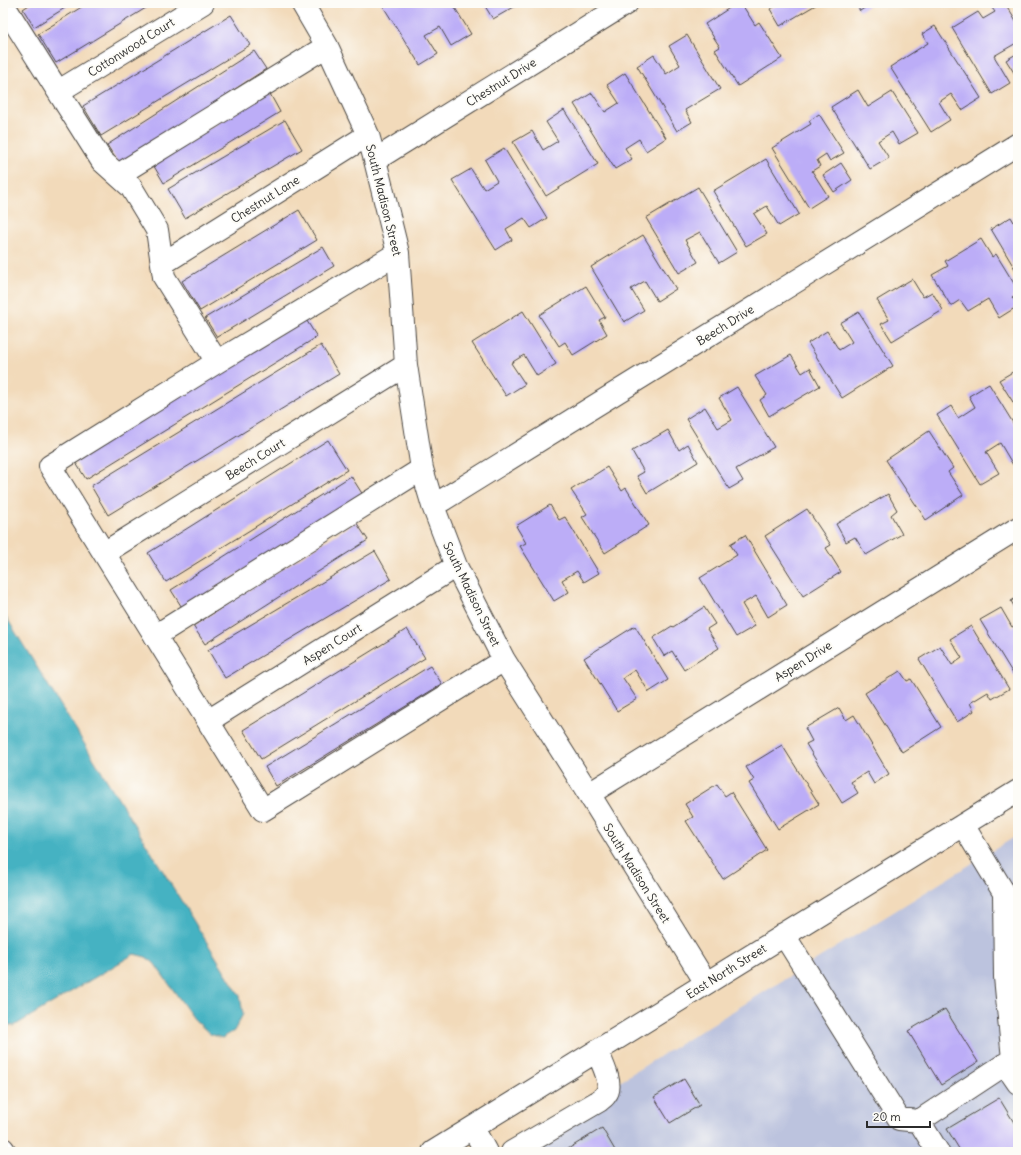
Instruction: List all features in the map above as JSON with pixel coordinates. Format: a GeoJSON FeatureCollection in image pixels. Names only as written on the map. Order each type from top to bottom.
{"type":"FeatureCollection","features":[{"type":"Feature","properties":{"kind":"street","name":"Cottonwood Court"},"geometry":{"type":"LineString","coordinates":[[59,92],[203,3]]}},
{"type":"Feature","properties":{"kind":"street","name":"South Madison Street"},"geometry":{"type":"LineString","coordinates":[[302,3],[327,46],[368,135],[375,160],[398,253],[406,365],[422,469],[433,506],[456,566],[504,660],[706,983]]}},
{"type":"Feature","properties":{"kind":"street","name":"Chestnut Drive"},"geometry":{"type":"LineString","coordinates":[[375,160],[627,3]]}},
{"type":"Feature","properties":{"kind":"street"},"geometry":{"type":"LineString","coordinates":[[6,4],[102,161],[131,187],[157,230],[164,277],[217,362]]}},
{"type":"Feature","properties":{"kind":"street"},"geometry":{"type":"LineString","coordinates":[[118,175],[327,46]]}},
{"type":"Feature","properties":{"kind":"street","name":"Chestnut Lane"},"geometry":{"type":"LineString","coordinates":[[162,264],[368,135]]}},
{"type":"Feature","properties":{"kind":"street","name":"Beech Drive"},"geometry":{"type":"LineString","coordinates":[[433,506],[1018,144]]}},
{"type":"Feature","properties":{"kind":"street"},"geometry":{"type":"LineString","coordinates":[[398,253],[217,362],[50,466],[263,810],[504,660]]}},
{"type":"Feature","properties":{"kind":"street","name":"Beech Court"},"geometry":{"type":"LineString","coordinates":[[104,553],[406,365]]}},
{"type":"Feature","properties":{"kind":"street"},"geometry":{"type":"LineString","coordinates":[[155,636],[422,469]]}},
{"type":"Feature","properties":{"kind":"street","name":"Aspen Drive"},"geometry":{"type":"LineString","coordinates":[[589,794],[1018,528]]}},
{"type":"Feature","properties":{"kind":"street","name":"Aspen Court"},"geometry":{"type":"LineString","coordinates":[[208,721],[456,566]]}},
{"type":"Feature","properties":{"kind":"street","name":"East North Street"},"geometry":{"type":"LineString","coordinates":[[434,1152],[1018,792]]}},
{"type":"Feature","properties":{"kind":"street"},"geometry":{"type":"LineString","coordinates":[[964,825],[1018,915]]}},
{"type":"Feature","properties":{"kind":"street"},"geometry":{"type":"LineString","coordinates":[[784,936],[899,1119],[919,1121],[1013,1059],[1005,977],[1004,892]]}},
{"type":"Feature","properties":{"kind":"street"},"geometry":{"type":"LineString","coordinates":[[512,1152],[599,1101],[607,1094],[609,1086],[597,1051]]}},
{"type":"Feature","properties":{"kind":"street"},"geometry":{"type":"LineString","coordinates":[[1005,1064],[1018,1083]]}},
{"type":"Feature","properties":{"kind":"street"},"geometry":{"type":"LineString","coordinates":[[919,1121],[938,1152]]}},
{"type":"Feature","properties":{"kind":"street"},"geometry":{"type":"LineString","coordinates":[[473,1128],[486,1152]]}},
{"type":"Feature","properties":{"kind":"shaded area"},"geometry":{"type":"Polygon","coordinates":[[[1018,835],[1018,1152],[505,1152],[1018,835]]]}},
{"type":"Feature","properties":{"kind":"water"},"geometry":{"type":"Polygon","coordinates":[[[3,612],[240,996],[243,1014],[234,1031],[222,1038],[210,1034],[194,1019],[154,963],[146,957],[134,954],[14,1026],[3,1023],[3,612]]]}},
{"type":"Feature","properties":{"kind":"building"},"geometry":{"type":"Polygon","coordinates":[[[32,3],[73,3],[34,27],[23,9],[32,3]]]}},
{"type":"Feature","properties":{"kind":"building"},"geometry":{"type":"Polygon","coordinates":[[[88,3],[154,3],[56,63],[38,34],[88,3]]]}},
{"type":"Feature","properties":{"kind":"building"},"geometry":{"type":"Polygon","coordinates":[[[381,3],[452,3],[471,34],[451,46],[440,27],[426,35],[438,54],[420,65],[381,3]]]}},
{"type":"Feature","properties":{"kind":"building"},"geometry":{"type":"Polygon","coordinates":[[[483,3],[521,3],[493,19],[483,3]]]}},
{"type":"Feature","properties":{"kind":"building"},"geometry":{"type":"Polygon","coordinates":[[[737,3],[741,3],[755,25],[759,22],[782,58],[738,86],[715,50],[720,47],[705,24],[737,3]]]}},
{"type":"Feature","properties":{"kind":"building"},"geometry":{"type":"Polygon","coordinates":[[[777,3],[819,3],[780,26],[770,9],[778,5],[777,3]]]}},
{"type":"Feature","properties":{"kind":"building"},"geometry":{"type":"Polygon","coordinates":[[[855,3],[872,3],[860,11],[855,3]]]}},
{"type":"Feature","properties":{"kind":"building"},"geometry":{"type":"Polygon","coordinates":[[[1000,3],[1005,3],[1018,25],[1018,42],[994,56],[1010,83],[992,94],[952,28],[978,12],[983,19],[995,12],[992,8],[1000,3]]]}},
{"type":"Feature","properties":{"kind":"building"},"geometry":{"type":"Polygon","coordinates":[[[231,15],[250,45],[101,136],[83,106],[231,15]]]}},
{"type":"Feature","properties":{"kind":"building"},"geometry":{"type":"Polygon","coordinates":[[[935,26],[981,98],[962,110],[951,94],[939,102],[950,120],[931,132],[890,67],[928,43],[922,34],[935,26]]]}},
{"type":"Feature","properties":{"kind":"building"},"geometry":{"type":"Polygon","coordinates":[[[687,35],[720,89],[685,110],[692,122],[677,131],[637,66],[654,55],[666,74],[680,65],[669,46],[687,35]]]}},
{"type":"Feature","properties":{"kind":"building"},"geometry":{"type":"Polygon","coordinates":[[[254,51],[266,69],[119,164],[107,145],[254,51]]]}},
{"type":"Feature","properties":{"kind":"building"},"geometry":{"type":"Polygon","coordinates":[[[1018,53],[1018,79],[1006,60],[1018,53]]]}},
{"type":"Feature","properties":{"kind":"building"},"geometry":{"type":"Polygon","coordinates":[[[625,73],[666,138],[646,151],[639,139],[625,148],[632,159],[615,169],[574,104],[592,93],[605,112],[619,103],[607,85],[625,73]]]}},
{"type":"Feature","properties":{"kind":"building"},"geometry":{"type":"Polygon","coordinates":[[[858,90],[868,107],[892,92],[918,133],[899,144],[892,132],[878,141],[889,158],[870,169],[831,107],[858,90]]]}},
{"type":"Feature","properties":{"kind":"building"},"geometry":{"type":"Polygon","coordinates":[[[269,92],[280,112],[164,183],[152,163],[269,92]]]}},
{"type":"Feature","properties":{"kind":"building"},"geometry":{"type":"Polygon","coordinates":[[[564,110],[598,164],[546,196],[513,142],[532,131],[543,150],[558,141],[546,122],[564,110]]]}},
{"type":"Feature","properties":{"kind":"building"},"geometry":{"type":"Polygon","coordinates":[[[819,114],[844,153],[830,161],[826,154],[817,160],[820,166],[812,171],[828,196],[809,208],[772,148],[811,124],[809,121],[819,114]]]}},
{"type":"Feature","properties":{"kind":"building"},"geometry":{"type":"Polygon","coordinates":[[[285,120],[302,149],[185,218],[168,189],[285,120]]]}},
{"type":"Feature","properties":{"kind":"building"},"geometry":{"type":"Polygon","coordinates":[[[504,148],[547,218],[531,228],[524,218],[506,229],[512,240],[496,250],[452,180],[471,169],[484,189],[497,181],[485,160],[504,148]]]}},
{"type":"Feature","properties":{"kind":"building"},"geometry":{"type":"Polygon","coordinates":[[[766,159],[799,214],[779,226],[767,206],[754,214],[767,234],[746,246],[713,191],[766,159]]]}},
{"type":"Feature","properties":{"kind":"building"},"geometry":{"type":"Polygon","coordinates":[[[841,163],[852,180],[834,192],[823,175],[841,163]]]}},
{"type":"Feature","properties":{"kind":"building"},"geometry":{"type":"Polygon","coordinates":[[[698,187],[737,252],[719,263],[700,232],[685,240],[698,262],[679,273],[646,218],[698,187]]]}},
{"type":"Feature","properties":{"kind":"building"},"geometry":{"type":"Polygon","coordinates":[[[299,210],[317,240],[200,311],[182,281],[299,210]]]}},
{"type":"Feature","properties":{"kind":"building"},"geometry":{"type":"Polygon","coordinates":[[[1011,217],[1018,229],[1018,274],[991,229],[1011,217]]]}},
{"type":"Feature","properties":{"kind":"building"},"geometry":{"type":"Polygon","coordinates":[[[643,235],[676,289],[657,301],[645,281],[631,289],[644,310],[624,322],[591,267],[643,235]]]}},
{"type":"Feature","properties":{"kind":"building"},"geometry":{"type":"Polygon","coordinates":[[[981,239],[992,257],[996,254],[1018,290],[1018,294],[1012,297],[1018,306],[999,318],[988,299],[968,311],[960,300],[951,306],[932,275],[948,266],[945,261],[981,239]]]}},
{"type":"Feature","properties":{"kind":"building"},"geometry":{"type":"Polygon","coordinates":[[[323,247],[334,266],[217,337],[205,318],[323,247]]]}},
{"type":"Feature","properties":{"kind":"building"},"geometry":{"type":"Polygon","coordinates":[[[912,279],[923,297],[932,292],[943,310],[892,341],[881,324],[889,320],[877,300],[912,279]]]}},
{"type":"Feature","properties":{"kind":"building"},"geometry":{"type":"Polygon","coordinates":[[[586,286],[605,317],[599,320],[607,334],[573,355],[565,342],[559,346],[539,315],[586,286]]]}},
{"type":"Feature","properties":{"kind":"building"},"geometry":{"type":"Polygon","coordinates":[[[523,311],[556,364],[537,376],[524,355],[511,363],[525,384],[506,396],[472,343],[523,311]]]}},
{"type":"Feature","properties":{"kind":"building"},"geometry":{"type":"Polygon","coordinates":[[[859,312],[893,366],[842,398],[808,343],[827,331],[839,350],[852,342],[840,323],[859,312]]]}},
{"type":"Feature","properties":{"kind":"building"},"geometry":{"type":"Polygon","coordinates":[[[305,318],[317,337],[86,479],[74,460],[305,318]]]}},
{"type":"Feature","properties":{"kind":"building"},"geometry":{"type":"Polygon","coordinates":[[[321,345],[339,374],[108,515],[91,486],[321,345]]]}},
{"type":"Feature","properties":{"kind":"building"},"geometry":{"type":"Polygon","coordinates":[[[791,355],[802,373],[810,368],[820,386],[769,416],[760,400],[767,395],[755,376],[791,355]]]}},
{"type":"Feature","properties":{"kind":"building"},"geometry":{"type":"Polygon","coordinates":[[[1016,370],[1018,374],[1018,410],[999,380],[1016,370]]]}},
{"type":"Feature","properties":{"kind":"building"},"geometry":{"type":"Polygon","coordinates":[[[989,384],[1018,431],[1018,462],[1013,465],[1000,443],[986,452],[999,473],[980,484],[937,415],[951,406],[958,418],[975,407],[969,396],[989,384]]]}},
{"type":"Feature","properties":{"kind":"building"},"geometry":{"type":"Polygon","coordinates":[[[737,387],[774,447],[736,469],[743,481],[729,489],[686,419],[705,407],[718,428],[732,420],[719,398],[737,387]]]}},
{"type":"Feature","properties":{"kind":"building"},"geometry":{"type":"Polygon","coordinates":[[[668,430],[679,450],[688,444],[698,462],[647,493],[637,476],[644,472],[632,451],[668,430]]]}},
{"type":"Feature","properties":{"kind":"building"},"geometry":{"type":"Polygon","coordinates":[[[929,431],[953,468],[948,472],[963,495],[926,520],[886,460],[929,431]]]}},
{"type":"Feature","properties":{"kind":"building"},"geometry":{"type":"Polygon","coordinates":[[[328,440],[347,470],[166,582],[148,553],[328,440]]]}},
{"type":"Feature","properties":{"kind":"building"},"geometry":{"type":"Polygon","coordinates":[[[607,467],[622,491],[626,488],[649,525],[605,553],[582,517],[587,514],[571,490],[607,467]]]}},
{"type":"Feature","properties":{"kind":"building"},"geometry":{"type":"Polygon","coordinates":[[[351,476],[363,495],[183,609],[171,590],[351,476]]]}},
{"type":"Feature","properties":{"kind":"building"},"geometry":{"type":"Polygon","coordinates":[[[888,494],[897,510],[891,515],[902,534],[866,555],[855,537],[846,542],[836,524],[888,494]]]}},
{"type":"Feature","properties":{"kind":"building"},"geometry":{"type":"Polygon","coordinates":[[[550,505],[559,520],[565,517],[599,573],[584,582],[577,571],[562,580],[569,592],[554,601],[520,546],[526,543],[516,526],[550,505]]]}},
{"type":"Feature","properties":{"kind":"building"},"geometry":{"type":"Polygon","coordinates":[[[807,509],[831,545],[826,548],[841,572],[803,596],[765,536],[807,509]]]}},
{"type":"Feature","properties":{"kind":"building"},"geometry":{"type":"Polygon","coordinates":[[[356,522],[368,540],[205,644],[193,626],[356,522]]]}},
{"type":"Feature","properties":{"kind":"building"},"geometry":{"type":"Polygon","coordinates":[[[745,535],[787,605],[768,617],[756,596],[742,604],[755,626],[736,637],[700,578],[737,555],[730,544],[745,535]]]}},
{"type":"Feature","properties":{"kind":"building"},"geometry":{"type":"Polygon","coordinates":[[[375,551],[391,579],[225,678],[208,650],[375,551]]]}},
{"type":"Feature","properties":{"kind":"building"},"geometry":{"type":"Polygon","coordinates":[[[1018,597],[1018,613],[1011,601],[1018,597]]]}},
{"type":"Feature","properties":{"kind":"building"},"geometry":{"type":"Polygon","coordinates":[[[704,607],[715,624],[707,629],[719,648],[684,670],[672,651],[664,656],[653,638],[704,607]]]}},
{"type":"Feature","properties":{"kind":"building"},"geometry":{"type":"Polygon","coordinates":[[[1001,608],[1012,627],[1018,624],[1018,682],[980,620],[1001,608]]]}},
{"type":"Feature","properties":{"kind":"building"},"geometry":{"type":"Polygon","coordinates":[[[635,626],[668,680],[649,692],[635,670],[623,678],[637,699],[617,711],[584,658],[635,626]]]}},
{"type":"Feature","properties":{"kind":"building"},"geometry":{"type":"Polygon","coordinates":[[[971,626],[1009,689],[992,699],[988,692],[970,703],[974,711],[957,722],[919,659],[940,646],[952,665],[962,658],[950,639],[971,626]]]}},
{"type":"Feature","properties":{"kind":"building"},"geometry":{"type":"Polygon","coordinates":[[[407,629],[425,658],[261,759],[243,730],[407,629]]]}},
{"type":"Feature","properties":{"kind":"building"},"geometry":{"type":"Polygon","coordinates":[[[430,666],[442,684],[276,786],[265,767],[430,666]]]}},
{"type":"Feature","properties":{"kind":"building"},"geometry":{"type":"Polygon","coordinates":[[[900,671],[907,681],[911,679],[941,727],[902,752],[865,693],[900,671]]]}},
{"type":"Feature","properties":{"kind":"building"},"geometry":{"type":"Polygon","coordinates":[[[839,708],[846,720],[854,715],[889,774],[874,784],[867,772],[851,782],[858,793],[842,803],[806,744],[812,741],[805,728],[839,708]]]}},
{"type":"Feature","properties":{"kind":"building"},"geometry":{"type":"Polygon","coordinates":[[[782,745],[819,804],[778,829],[749,783],[754,780],[746,767],[782,745]]]}},
{"type":"Feature","properties":{"kind":"building"},"geometry":{"type":"Polygon","coordinates":[[[717,784],[725,796],[731,792],[767,850],[723,879],[686,821],[693,817],[685,804],[717,784]]]}},
{"type":"Feature","properties":{"kind":"building"},"geometry":{"type":"Polygon","coordinates":[[[945,1009],[978,1062],[941,1085],[908,1031],[945,1009]]]}},
{"type":"Feature","properties":{"kind":"building"},"geometry":{"type":"Polygon","coordinates":[[[684,1079],[700,1105],[670,1123],[654,1097],[684,1079]]]}},
{"type":"Feature","properties":{"kind":"building"},"geometry":{"type":"Polygon","coordinates":[[[999,1098],[1018,1129],[1018,1152],[961,1152],[947,1129],[999,1098]]]}},
{"type":"Feature","properties":{"kind":"building"},"geometry":{"type":"Polygon","coordinates":[[[602,1128],[616,1152],[563,1152],[602,1128]]]}}]}
